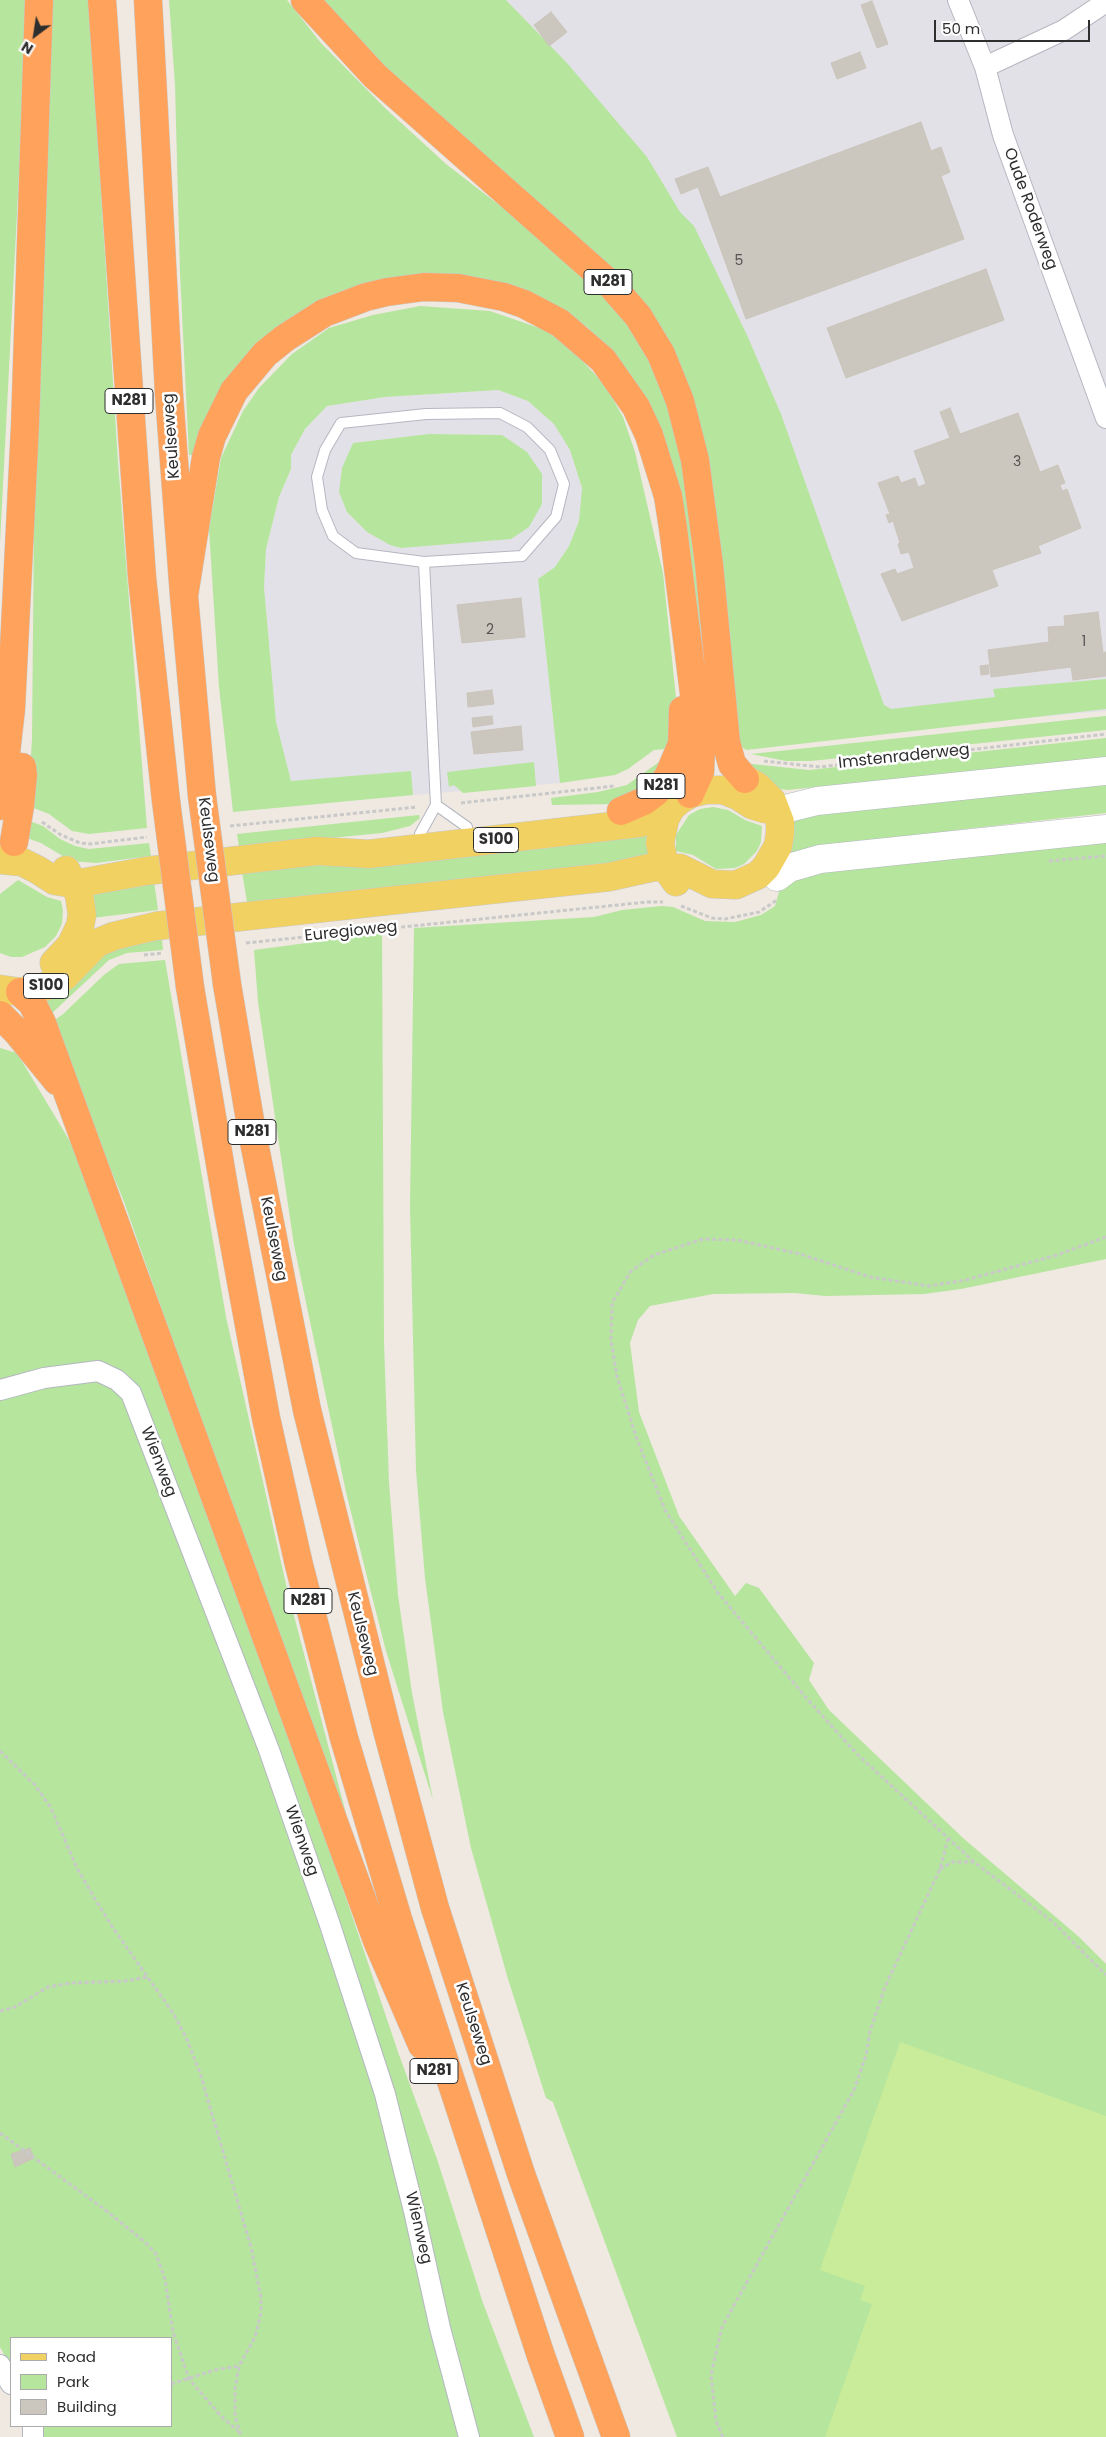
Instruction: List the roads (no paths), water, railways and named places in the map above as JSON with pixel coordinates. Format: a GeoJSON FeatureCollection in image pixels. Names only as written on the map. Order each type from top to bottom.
{"type":"FeatureCollection","features":[{"type":"Feature","properties":{"kind":"highway"},"geometry":{"type":"LineString","coordinates":[[0,748],[11,709],[25,426],[39,0]]}},
{"type":"Feature","properties":{"kind":"highway","name":"N281"},"geometry":{"type":"LineString","coordinates":[[102,0],[142,577],[166,800],[190,987],[244,1299],[299,1565],[344,1738],[395,1910],[489,2200],[570,2437]]}},
{"type":"Feature","properties":{"kind":"highway","name":"Keulseweg"},"geometry":{"type":"LineString","coordinates":[[148,0],[168,385],[202,796],[227,984],[252,1132],[305,1401],[390,1740],[436,1908],[518,2164],[616,2437]]}},
{"type":"Feature","properties":{"kind":"highway","name":"N281"},"geometry":{"type":"LineString","coordinates":[[305,0],[376,76],[610,284],[638,316],[661,354],[680,401],[695,460],[709,564],[725,733],[754,786]]}},
{"type":"Feature","properties":{"kind":"highway","name":"N281"},"geometry":{"type":"LineString","coordinates":[[184,596],[206,457],[212,436],[234,391],[265,354],[292,333],[324,313],[366,297],[424,287],[472,290],[524,304],[560,322],[603,360],[636,407],[650,435],[668,496],[701,760],[697,782],[681,801]]}},
{"type":"Feature","properties":{"kind":"highway","name":"N281"},"geometry":{"type":"LineString","coordinates":[[620,797],[644,801],[656,792],[668,777],[682,744],[683,703],[692,677]]}},
{"type":"Feature","properties":{"kind":"highway"},"geometry":{"type":"LineString","coordinates":[[5,856],[10,810],[23,775],[11,709]]}},
{"type":"Feature","properties":{"kind":"highway","name":"N281"},"geometry":{"type":"LineString","coordinates":[[10,990],[32,1003],[42,1023],[378,1943],[489,2200]]}},
{"type":"Feature","properties":{"kind":"highway","name":"N281"},"geometry":{"type":"LineString","coordinates":[[0,1015],[17,1032],[68,1094]]}},
{"type":"Feature","properties":{"kind":"main road","name":"S100"},"geometry":{"type":"LineString","coordinates":[[317,850],[369,854],[640,823],[656,819],[681,801],[706,790],[723,790],[738,796],[752,805],[754,786]]}},
{"type":"Feature","properties":{"kind":"main road","name":"S100"},"geometry":{"type":"LineString","coordinates":[[670,889],[680,868],[712,884],[736,885],[747,881],[766,867],[778,846],[780,822],[754,786]]}},
{"type":"Feature","properties":{"kind":"main road","name":"S100"},"geometry":{"type":"LineString","coordinates":[[10,990],[38,989],[55,982],[74,968],[79,947],[82,915],[80,899],[69,875],[76,870],[146,871],[317,850],[367,840],[467,827],[620,797]]}},
{"type":"Feature","properties":{"kind":"main road"},"geometry":{"type":"LineString","coordinates":[[681,801],[661,830],[661,855],[670,889],[700,899],[728,904],[779,887]]}},
{"type":"Feature","properties":{"kind":"main road"},"geometry":{"type":"LineString","coordinates":[[5,856],[43,850],[69,875]]}},
{"type":"Feature","properties":{"kind":"main road","name":"Euregioweg"},"geometry":{"type":"LineString","coordinates":[[79,947],[156,926],[609,877],[670,889]]}},
{"type":"Feature","properties":{"kind":"main road","name":"S100"},"geometry":{"type":"LineString","coordinates":[[0,973],[22,974],[46,968],[65,954],[79,947]]}},
{"type":"Feature","properties":{"kind":"street","name":"Oude Roderweg"},"geometry":{"type":"LineString","coordinates":[[958,0],[985,67],[1003,135],[1106,418]]}},
{"type":"Feature","properties":{"kind":"street"},"geometry":{"type":"LineString","coordinates":[[985,67],[1064,30],[1106,2]]}},
{"type":"Feature","properties":{"kind":"street","name":"S100"},"geometry":{"type":"LineString","coordinates":[[754,786],[817,801],[1106,771]]}},
{"type":"Feature","properties":{"kind":"street"},"geometry":{"type":"LineString","coordinates":[[779,887],[789,868],[820,858],[1106,829]]}},
{"type":"Feature","properties":{"kind":"street","name":"Wienweg"},"geometry":{"type":"LineString","coordinates":[[0,1390],[44,1378],[98,1371],[106,1373],[124,1386],[136,1406],[269,1750],[385,2094],[440,2328],[469,2437]]}},
{"type":"Feature","properties":{"kind":"street"},"geometry":{"type":"LineString","coordinates":[[0,2365],[10,2382]]}},
{"type":"Feature","properties":{"kind":"lane"},"geometry":{"type":"LineString","coordinates":[[500,413],[527,427],[550,450],[564,484],[556,517],[522,556],[424,562],[356,553],[333,536],[322,510],[317,477],[325,450],[341,423],[426,414],[500,413]]}},
{"type":"Feature","properties":{"kind":"lane"},"geometry":{"type":"LineString","coordinates":[[420,834],[436,805],[424,562]]}},
{"type":"Feature","properties":{"kind":"lane"},"geometry":{"type":"LineString","coordinates":[[436,805],[467,827]]}}]}
